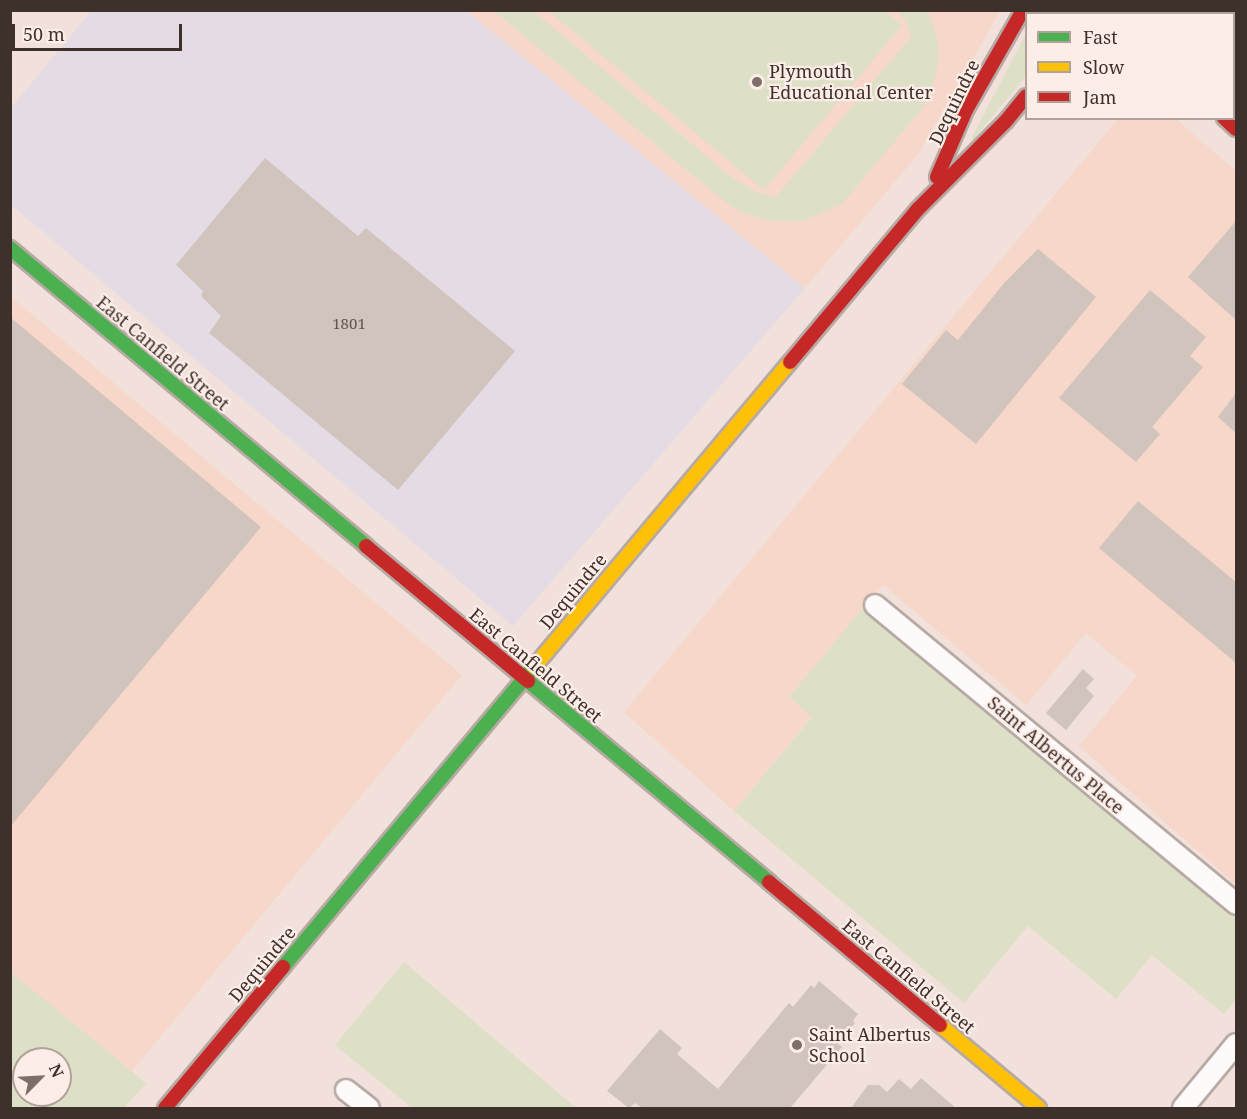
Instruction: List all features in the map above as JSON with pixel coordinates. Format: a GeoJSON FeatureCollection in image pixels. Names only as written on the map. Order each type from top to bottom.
{"type":"FeatureCollection","features":[{"type":"Feature","properties":{"kind":"street","name":"Dequindre"},"geometry":{"type":"LineString","coordinates":[[918,209],[943,166],[966,110],[1023,10]]}},
{"type":"Feature","properties":{"kind":"street","name":"Dequindre"},"geometry":{"type":"LineString","coordinates":[[165,1108],[918,209],[1006,121],[1025,97]]}},
{"type":"Feature","properties":{"kind":"street","name":"East Canfield Street"},"geometry":{"type":"LineString","coordinates":[[10,248],[1039,1108]]}},
{"type":"Feature","properties":{"kind":"street","name":"Saint Albertus Place"},"geometry":{"type":"LineString","coordinates":[[875,605],[1236,904]]}},
{"type":"Feature","properties":{"kind":"street"},"geometry":{"type":"LineString","coordinates":[[1183,1108],[1236,1044]]}},
{"type":"Feature","properties":{"kind":"street"},"geometry":{"type":"LineString","coordinates":[[346,1090],[369,1108]]}},
{"type":"Feature","properties":{"kind":"shaded area"},"geometry":{"type":"Polygon","coordinates":[[[91,11],[467,11],[805,288],[513,626],[11,205],[11,108],[91,11]]]}},
{"type":"Feature","properties":{"kind":"shaded area","name":"Plymouth Educational Center"},"geometry":{"type":"Polygon","coordinates":[[[467,11],[1000,11],[919,153],[805,288],[467,11]]]}},
{"type":"Feature","properties":{"kind":"shaded area"},"geometry":{"type":"Polygon","coordinates":[[[1117,120],[1177,120],[1236,171],[1236,885],[1079,746],[1137,676],[1086,633],[1026,705],[883,585],[789,697],[812,716],[734,811],[624,712],[1117,120]]]}},
{"type":"Feature","properties":{"kind":"shaded area"},"geometry":{"type":"Polygon","coordinates":[[[10,296],[462,675],[132,1071],[146,1083],[124,1108],[11,1108],[10,296]]]}},
{"type":"Feature","properties":{"kind":"green space"},"geometry":{"type":"Polygon","coordinates":[[[494,11],[533,11],[735,180],[760,193],[776,197],[911,37],[906,20],[898,11],[928,11],[938,40],[938,65],[932,90],[922,109],[842,204],[804,221],[771,221],[746,214],[729,205],[494,11]]]}},
{"type":"Feature","properties":{"kind":"green space"},"geometry":{"type":"Polygon","coordinates":[[[549,11],[885,11],[902,25],[764,190],[549,11]]]}},
{"type":"Feature","properties":{"kind":"green space"},"geometry":{"type":"Polygon","coordinates":[[[1025,36],[1025,77],[973,140],[972,137],[1025,36]]]}},
{"type":"Feature","properties":{"kind":"green space"},"geometry":{"type":"Polygon","coordinates":[[[863,608],[1236,919],[1236,999],[1224,1014],[1152,955],[1116,999],[1028,926],[964,1003],[734,811],[812,717],[789,697],[863,608]]]}},
{"type":"Feature","properties":{"kind":"green space"},"geometry":{"type":"Polygon","coordinates":[[[404,962],[576,1108],[412,1108],[335,1045],[404,962]]]}},
{"type":"Feature","properties":{"kind":"green space"},"geometry":{"type":"Polygon","coordinates":[[[11,972],[146,1083],[124,1108],[11,1108],[11,972]]]}},
{"type":"Feature","properties":{"kind":"building"},"geometry":{"type":"Polygon","coordinates":[[[1209,10],[1236,10],[1236,81],[1235,12],[1208,12],[1209,10]]]}},
{"type":"Feature","properties":{"kind":"building"},"geometry":{"type":"Polygon","coordinates":[[[265,158],[358,236],[366,228],[515,351],[398,490],[209,333],[221,316],[201,296],[203,291],[176,265],[265,158]]]}},
{"type":"Feature","properties":{"kind":"building"},"geometry":{"type":"Polygon","coordinates":[[[1236,221],[1236,320],[1188,277],[1236,221]]]}},
{"type":"Feature","properties":{"kind":"building"},"geometry":{"type":"Polygon","coordinates":[[[1038,249],[1096,297],[976,444],[902,384],[946,330],[958,340],[1005,282],[1038,249]]]}},
{"type":"Feature","properties":{"kind":"building"},"geometry":{"type":"Polygon","coordinates":[[[1150,290],[1206,337],[1190,356],[1203,367],[1152,427],[1160,434],[1136,462],[1059,398],[1150,290]]]}},
{"type":"Feature","properties":{"kind":"building"},"geometry":{"type":"Polygon","coordinates":[[[10,317],[261,527],[10,827],[10,317]]]}},
{"type":"Feature","properties":{"kind":"building"},"geometry":{"type":"Polygon","coordinates":[[[1236,393],[1236,433],[1218,417],[1236,393]]]}},
{"type":"Feature","properties":{"kind":"building"},"geometry":{"type":"Polygon","coordinates":[[[1138,501],[1236,582],[1236,663],[1099,548],[1138,501]]]}},
{"type":"Feature","properties":{"kind":"building"},"geometry":{"type":"Polygon","coordinates":[[[1083,669],[1094,679],[1086,688],[1094,696],[1066,730],[1046,713],[1083,669]]]}},
{"type":"Feature","properties":{"kind":"building","name":"Saint Albertus School"},"geometry":{"type":"Polygon","coordinates":[[[819,981],[858,1014],[853,1021],[855,1023],[838,1044],[842,1047],[790,1108],[642,1108],[635,1103],[629,1108],[607,1091],[660,1029],[682,1048],[677,1054],[718,1089],[789,1003],[793,1007],[811,985],[814,988],[819,981]]]}},
{"type":"Feature","properties":{"kind":"building"},"geometry":{"type":"Polygon","coordinates":[[[921,1078],[956,1108],[851,1108],[868,1085],[879,1085],[887,1092],[899,1079],[911,1089],[921,1078]]]}},
{"type":"Feature","properties":{"kind":"traffic: fast"},"geometry":{"type":"LineString","coordinates":[[10,248],[366,546]]}},
{"type":"Feature","properties":{"kind":"traffic: fast"},"geometry":{"type":"LineString","coordinates":[[283,967],[534,667]]}},
{"type":"Feature","properties":{"kind":"traffic: fast"},"geometry":{"type":"LineString","coordinates":[[528,681],[769,882]]}},
{"type":"Feature","properties":{"kind":"traffic: slow"},"geometry":{"type":"LineString","coordinates":[[534,667],[790,362]]}},
{"type":"Feature","properties":{"kind":"traffic: slow"},"geometry":{"type":"LineString","coordinates":[[940,1025],[1039,1108]]}},
{"type":"Feature","properties":{"kind":"traffic: jam"},"geometry":{"type":"LineString","coordinates":[[937,177],[966,110],[1023,10]]}},
{"type":"Feature","properties":{"kind":"traffic: jam"},"geometry":{"type":"LineString","coordinates":[[790,362],[918,209],[1006,121],[1025,97]]}},
{"type":"Feature","properties":{"kind":"traffic: jam"},"geometry":{"type":"LineString","coordinates":[[1226,120],[1236,129]]}},
{"type":"Feature","properties":{"kind":"traffic: jam"},"geometry":{"type":"LineString","coordinates":[[366,546],[528,681]]}},
{"type":"Feature","properties":{"kind":"traffic: jam"},"geometry":{"type":"LineString","coordinates":[[769,882],[940,1025]]}},
{"type":"Feature","properties":{"kind":"traffic: jam"},"geometry":{"type":"LineString","coordinates":[[165,1108],[283,967]]}},
{"type":"Feature","properties":{"kind":"place","name":"Plymouth Educational Center"},"geometry":{"type":"Point","coordinates":[757,82]}},
{"type":"Feature","properties":{"kind":"place","name":"Saint Albertus School"},"geometry":{"type":"Point","coordinates":[797,1045]}}]}
